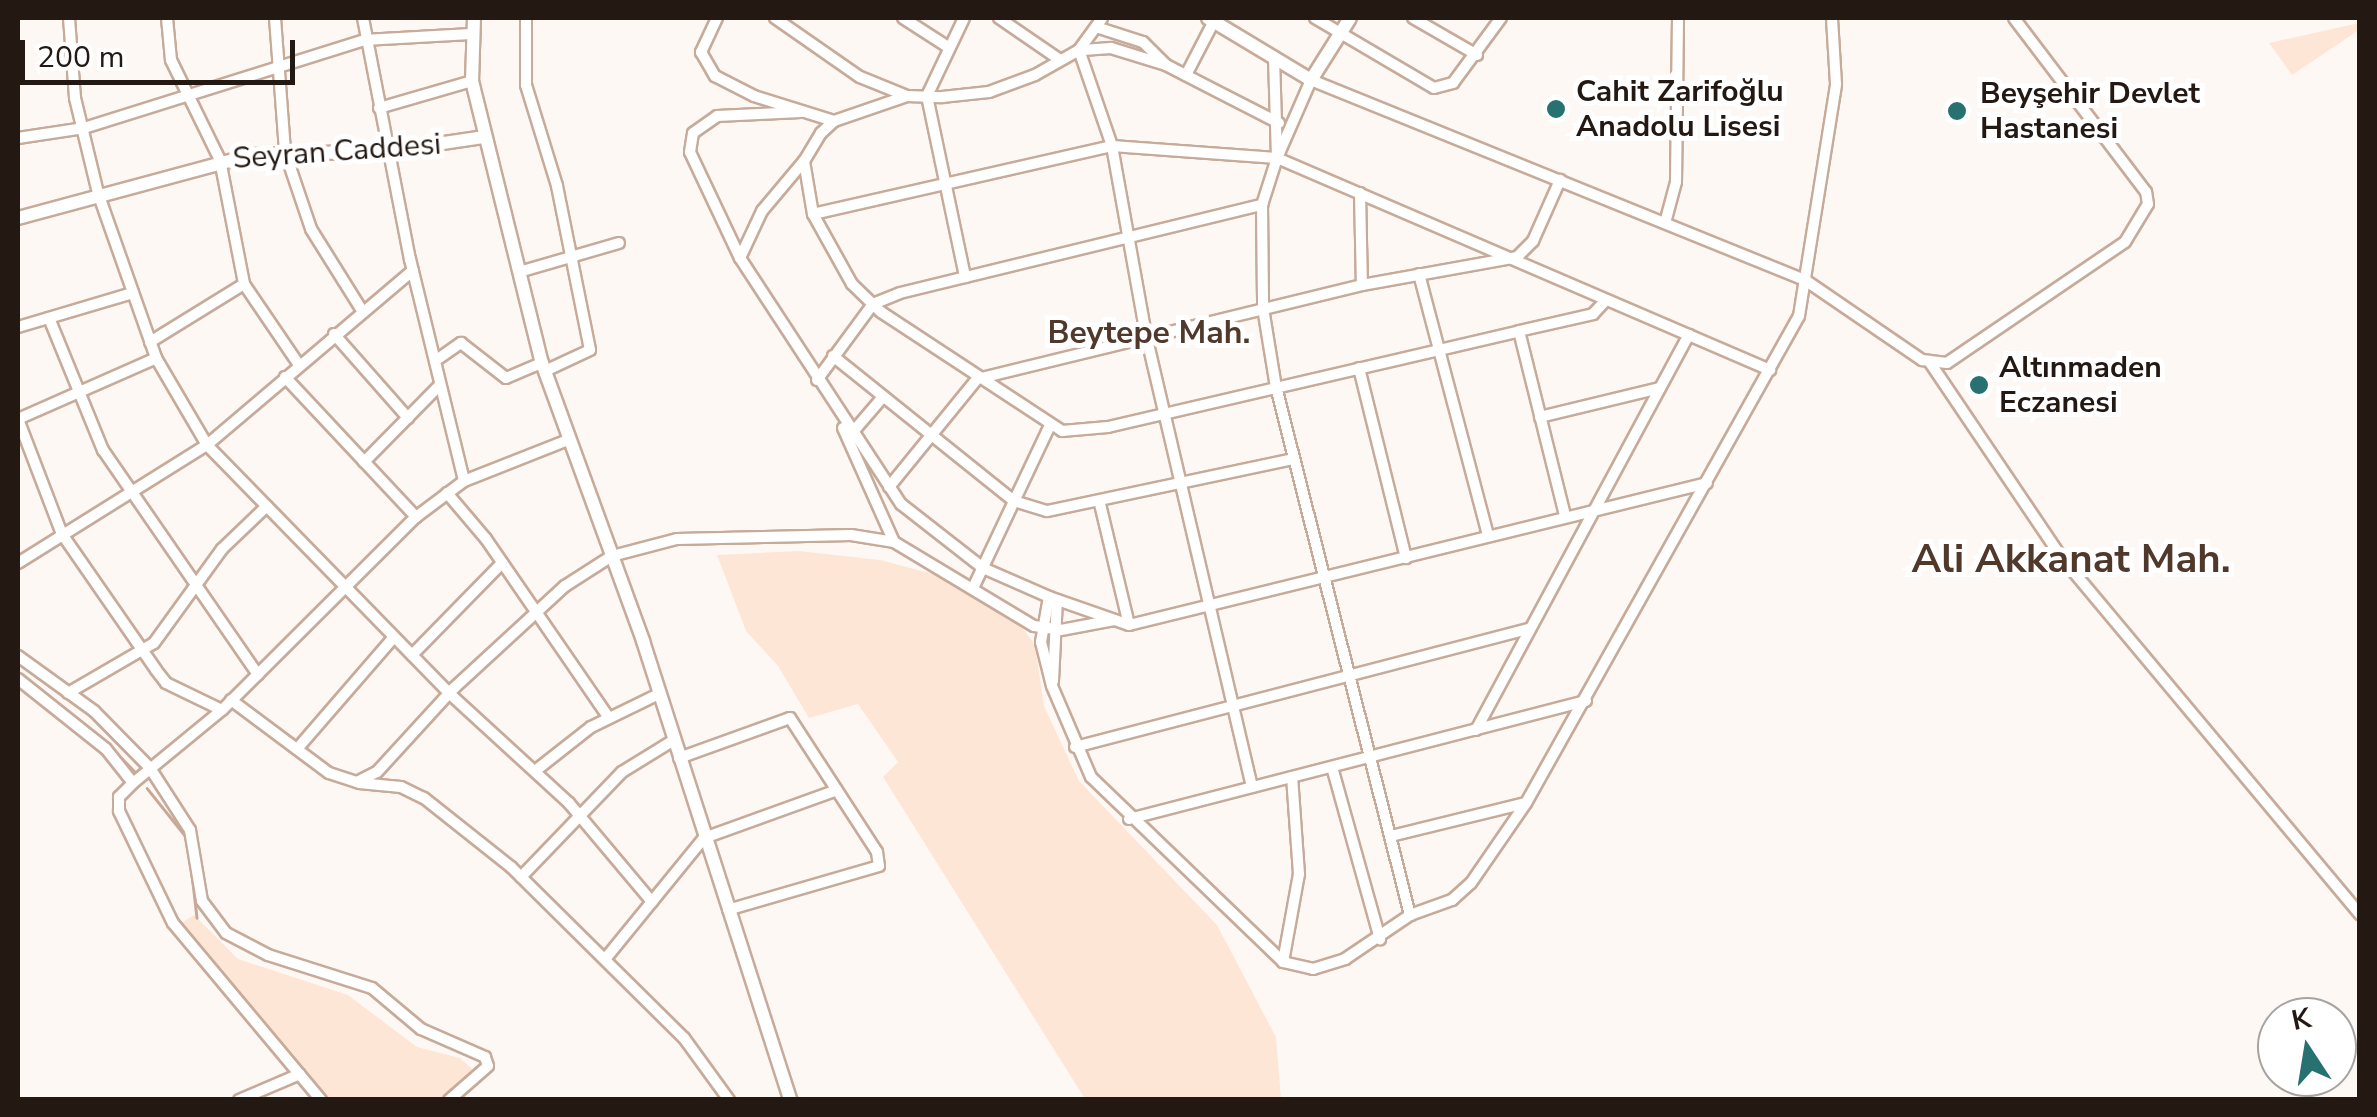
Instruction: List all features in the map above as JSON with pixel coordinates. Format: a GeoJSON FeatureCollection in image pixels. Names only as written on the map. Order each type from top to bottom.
{"type":"FeatureCollection","features":[{"type":"Feature","properties":{"kind":"street"},"geometry":{"type":"LineString","coordinates":[[70,18],[73,83],[98,193],[156,358],[207,445],[450,694],[577,812],[652,902]]}},
{"type":"Feature","properties":{"kind":"street"},"geometry":{"type":"LineString","coordinates":[[167,18],[171,60],[220,160],[244,284],[299,365]]}},
{"type":"Feature","properties":{"kind":"street"},"geometry":{"type":"LineString","coordinates":[[276,18],[284,152],[311,229],[361,309]]}},
{"type":"Feature","properties":{"kind":"street"},"geometry":{"type":"LineString","coordinates":[[362,18],[413,270],[464,481]]}},
{"type":"Feature","properties":{"kind":"street"},"geometry":{"type":"LineString","coordinates":[[474,18],[472,81],[543,367],[660,694],[790,1100]]}},
{"type":"Feature","properties":{"kind":"street"},"geometry":{"type":"LineString","coordinates":[[434,361],[461,343],[506,378],[590,350],[557,186],[526,85],[526,18]]}},
{"type":"Feature","properties":{"kind":"street"},"geometry":{"type":"LineString","coordinates":[[716,18],[702,52],[716,76],[801,112],[834,121]]}},
{"type":"Feature","properties":{"kind":"street"},"geometry":{"type":"LineString","coordinates":[[776,18],[860,77],[907,96]]}},
{"type":"Feature","properties":{"kind":"street"},"geometry":{"type":"LineString","coordinates":[[902,18],[948,47]]}},
{"type":"Feature","properties":{"kind":"street"},"geometry":{"type":"LineString","coordinates":[[964,18],[927,96],[965,277]]}},
{"type":"Feature","properties":{"kind":"street"},"geometry":{"type":"LineString","coordinates":[[998,18],[1060,60]]}},
{"type":"Feature","properties":{"kind":"street"},"geometry":{"type":"LineString","coordinates":[[1315,18],[1434,88],[1453,83],[1502,18]]}},
{"type":"Feature","properties":{"kind":"street"},"geometry":{"type":"LineString","coordinates":[[1350,18],[1311,80],[1262,205],[1263,308],[1293,459],[1410,915]]}},
{"type":"Feature","properties":{"kind":"street"},"geometry":{"type":"LineString","coordinates":[[1413,18],[1477,55]]}},
{"type":"Feature","properties":{"kind":"street"},"geometry":{"type":"LineString","coordinates":[[1665,223],[1676,182],[1678,18]]}},
{"type":"Feature","properties":{"kind":"street"},"geometry":{"type":"LineString","coordinates":[[1053,598],[1039,627],[1052,686],[1091,777],[1129,818],[1283,962],[1313,969],[1380,938],[1410,915],[1452,900],[1471,883],[1526,802],[1586,702],[1799,316],[1836,84],[1832,18]]}},
{"type":"Feature","properties":{"kind":"street"},"geometry":{"type":"LineString","coordinates":[[1928,361],[1957,360],[2125,242],[2148,204],[2146,192],[2014,18]]}},
{"type":"Feature","properties":{"kind":"street"},"geometry":{"type":"LineString","coordinates":[[1186,76],[1219,21],[1311,80],[1805,280],[1928,361],[2062,558],[2360,915]]}},
{"type":"Feature","properties":{"kind":"street"},"geometry":{"type":"LineString","coordinates":[[1079,50],[1099,22],[1143,42],[1166,65]]}},
{"type":"Feature","properties":{"kind":"street"},"geometry":{"type":"LineString","coordinates":[[18,138],[84,128],[364,40],[471,34]]}},
{"type":"Feature","properties":{"kind":"street"},"geometry":{"type":"LineString","coordinates":[[740,258],[762,212],[834,121],[907,96],[989,92],[1079,50],[1111,48],[1166,65],[1279,123]]}},
{"type":"Feature","properties":{"kind":"street"},"geometry":{"type":"LineString","coordinates":[[1079,50],[1112,146],[1163,414],[1214,608],[1252,787]]}},
{"type":"Feature","properties":{"kind":"street"},"geometry":{"type":"LineString","coordinates":[[1274,57],[1278,158]]}},
{"type":"Feature","properties":{"kind":"street"},"geometry":{"type":"LineString","coordinates":[[379,108],[472,81]]}},
{"type":"Feature","properties":{"kind":"street"},"geometry":{"type":"LineString","coordinates":[[801,112],[716,116],[694,133],[690,152],[740,258],[901,504],[982,568],[1053,598],[1129,625],[1214,608],[1590,509],[1707,483]]}},
{"type":"Feature","properties":{"kind":"street","name":"Seyran Caddesi"},"geometry":{"type":"LineString","coordinates":[[18,218],[220,160],[284,152],[389,151],[484,137]]}},
{"type":"Feature","properties":{"kind":"street"},"geometry":{"type":"LineString","coordinates":[[813,214],[1112,146],[1278,158],[1517,257],[1606,301],[1770,370]]}},
{"type":"Feature","properties":{"kind":"street"},"geometry":{"type":"LineString","coordinates":[[804,160],[813,214],[852,284],[873,304],[1049,427],[1108,427],[1593,314],[1606,301]]}},
{"type":"Feature","properties":{"kind":"street"},"geometry":{"type":"LineString","coordinates":[[889,487],[977,378],[1362,285],[1517,257],[1533,241],[1560,180]]}},
{"type":"Feature","properties":{"kind":"street"},"geometry":{"type":"LineString","coordinates":[[1360,194],[1362,285]]}},
{"type":"Feature","properties":{"kind":"street"},"geometry":{"type":"LineString","coordinates":[[818,380],[873,304],[965,277],[1262,205]]}},
{"type":"Feature","properties":{"kind":"street"},"geometry":{"type":"LineString","coordinates":[[519,272],[619,243]]}},
{"type":"Feature","properties":{"kind":"street"},"geometry":{"type":"LineString","coordinates":[[18,563],[207,445],[361,309],[413,270]]}},
{"type":"Feature","properties":{"kind":"street"},"geometry":{"type":"LineString","coordinates":[[1419,274],[1488,536]]}},
{"type":"Feature","properties":{"kind":"street"},"geometry":{"type":"LineString","coordinates":[[150,342],[244,284]]}},
{"type":"Feature","properties":{"kind":"street"},"geometry":{"type":"LineString","coordinates":[[18,328],[133,293]]}},
{"type":"Feature","properties":{"kind":"street"},"geometry":{"type":"LineString","coordinates":[[49,318],[95,435],[258,674]]}},
{"type":"Feature","properties":{"kind":"street"},"geometry":{"type":"LineString","coordinates":[[1520,332],[1564,516]]}},
{"type":"Feature","properties":{"kind":"street"},"geometry":{"type":"LineString","coordinates":[[334,334],[408,418]]}},
{"type":"Feature","properties":{"kind":"street"},"geometry":{"type":"LineString","coordinates":[[1476,730],[1590,509],[1689,336]]}},
{"type":"Feature","properties":{"kind":"street"},"geometry":{"type":"LineString","coordinates":[[833,356],[1014,501],[1047,511],[1100,504],[1293,459]]}},
{"type":"Feature","properties":{"kind":"street"},"geometry":{"type":"LineString","coordinates":[[156,358],[18,419],[62,534],[166,683],[222,710]]}},
{"type":"Feature","properties":{"kind":"street"},"geometry":{"type":"LineString","coordinates":[[1359,368],[1406,558]]}},
{"type":"Feature","properties":{"kind":"street"},"geometry":{"type":"LineString","coordinates":[[285,378],[416,517]]}},
{"type":"Feature","properties":{"kind":"street"},"geometry":{"type":"LineString","coordinates":[[364,462],[440,386]]}},
{"type":"Feature","properties":{"kind":"street"},"geometry":{"type":"LineString","coordinates":[[1540,418],[1660,388]]}},
{"type":"Feature","properties":{"kind":"street"},"geometry":{"type":"LineString","coordinates":[[852,433],[884,397]]}},
{"type":"Feature","properties":{"kind":"street"},"geometry":{"type":"LineString","coordinates":[[833,404],[894,542]]}},
{"type":"Feature","properties":{"kind":"street"},"geometry":{"type":"LineString","coordinates":[[974,586],[1049,427]]}},
{"type":"Feature","properties":{"kind":"street"},"geometry":{"type":"LineString","coordinates":[[321,1100],[173,924],[119,811],[119,797],[222,710],[416,517],[464,481],[568,440]]}},
{"type":"Feature","properties":{"kind":"street"},"geometry":{"type":"LineString","coordinates":[[447,493],[502,564],[609,718]]}},
{"type":"Feature","properties":{"kind":"street"},"geometry":{"type":"LineString","coordinates":[[1100,504],[1129,625]]}},
{"type":"Feature","properties":{"kind":"street"},"geometry":{"type":"LineString","coordinates":[[68,693],[154,643],[198,589],[222,549],[266,506]]}},
{"type":"Feature","properties":{"kind":"street"},"geometry":{"type":"LineString","coordinates":[[357,782],[377,772],[534,612],[612,556],[718,536],[850,535],[894,542],[1039,627],[1060,630],[1114,620]]}},
{"type":"Feature","properties":{"kind":"street"},"geometry":{"type":"LineString","coordinates":[[412,655],[502,564]]}},
{"type":"Feature","properties":{"kind":"street"},"geometry":{"type":"LineString","coordinates":[[1052,686],[1060,630],[1053,598]]}},
{"type":"Feature","properties":{"kind":"street"},"geometry":{"type":"LineString","coordinates":[[1075,747],[1234,702],[1526,630]]}},
{"type":"Feature","properties":{"kind":"street"},"geometry":{"type":"LineString","coordinates":[[296,749],[394,637]]}},
{"type":"Feature","properties":{"kind":"street"},"geometry":{"type":"LineString","coordinates":[[18,656],[68,693],[150,768],[190,830],[202,901],[213,920],[268,956],[372,988],[422,1029],[476,1050],[488,1066],[449,1100]]}},
{"type":"Feature","properties":{"kind":"street"},"geometry":{"type":"LineString","coordinates":[[18,679],[106,749],[133,783]]}},
{"type":"Feature","properties":{"kind":"street"},"geometry":{"type":"LineString","coordinates":[[534,771],[609,718],[660,694]]}},
{"type":"Feature","properties":{"kind":"street"},"geometry":{"type":"LineString","coordinates":[[231,700],[329,773],[357,782],[401,786],[424,798],[521,877],[606,958],[684,1038],[729,1100]]}},
{"type":"Feature","properties":{"kind":"street"},"geometry":{"type":"LineString","coordinates":[[1129,818],[1586,702]]}},
{"type":"Feature","properties":{"kind":"street"},"geometry":{"type":"LineString","coordinates":[[679,758],[790,718],[877,852],[879,866],[728,910]]}},
{"type":"Feature","properties":{"kind":"street"},"geometry":{"type":"LineString","coordinates":[[521,877],[577,812],[622,772],[674,740]]}},
{"type":"Feature","properties":{"kind":"street"},"geometry":{"type":"LineString","coordinates":[[1332,766],[1380,938]]}},
{"type":"Feature","properties":{"kind":"street"},"geometry":{"type":"LineString","coordinates":[[1283,962],[1299,874],[1292,777]]}},
{"type":"Feature","properties":{"kind":"street"},"geometry":{"type":"LineString","coordinates":[[606,958],[704,838],[837,790]]}},
{"type":"Feature","properties":{"kind":"street"},"geometry":{"type":"LineString","coordinates":[[1390,836],[1526,802]]}},
{"type":"Feature","properties":{"kind":"street"},"geometry":{"type":"LineString","coordinates":[[240,1100],[300,1074]]}},
{"type":"Feature","properties":{"kind":"shaded area"},"geometry":{"type":"Polygon","coordinates":[[[2359,23],[2359,30],[2292,75],[2269,43],[2359,23]]]}},
{"type":"Feature","properties":{"kind":"shaded area"},"geometry":{"type":"Polygon","coordinates":[[[799,551],[880,560],[948,578],[1020,625],[1035,645],[1044,706],[1079,781],[1217,925],[1276,1037],[1281,1099],[1085,1099],[883,777],[898,762],[858,704],[809,718],[778,666],[746,631],[717,555],[799,551]]]}},
{"type":"Feature","properties":{"kind":"shaded area"},"geometry":{"type":"Polygon","coordinates":[[[194,915],[238,959],[348,995],[417,1047],[460,1058],[477,1073],[448,1099],[325,1099],[181,923],[194,915]]]}},
{"type":"Feature","properties":{"kind":"waterway"},"geometry":{"type":"LineString","coordinates":[[18,672],[48,696]]}},
{"type":"Feature","properties":{"kind":"waterway"},"geometry":{"type":"LineString","coordinates":[[112,748],[135,772]]}},
{"type":"Feature","properties":{"kind":"waterway"},"geometry":{"type":"LineString","coordinates":[[147,788],[187,838]]}},
{"type":"Feature","properties":{"kind":"waterway"},"geometry":{"type":"LineString","coordinates":[[191,865],[197,918]]}},
{"type":"Feature","properties":{"kind":"place","name":"Cahit Zarifoğlu Anadolu Lisesi"},"geometry":{"type":"Point","coordinates":[1556,109]}},
{"type":"Feature","properties":{"kind":"place","name":"Beyşehir Devlet Hastanesi"},"geometry":{"type":"Point","coordinates":[1957,111]}},
{"type":"Feature","properties":{"kind":"place","name":"Altınmaden Eczanesi"},"geometry":{"type":"Point","coordinates":[1979,385]}},
{"type":"Feature","properties":{"kind":"district","name":"Beytepe Mah."},"geometry":{"type":"Point","coordinates":[1149,333]}},
{"type":"Feature","properties":{"kind":"district","name":"Ali Akkanat Mah."},"geometry":{"type":"Point","coordinates":[2071,559]}}]}
